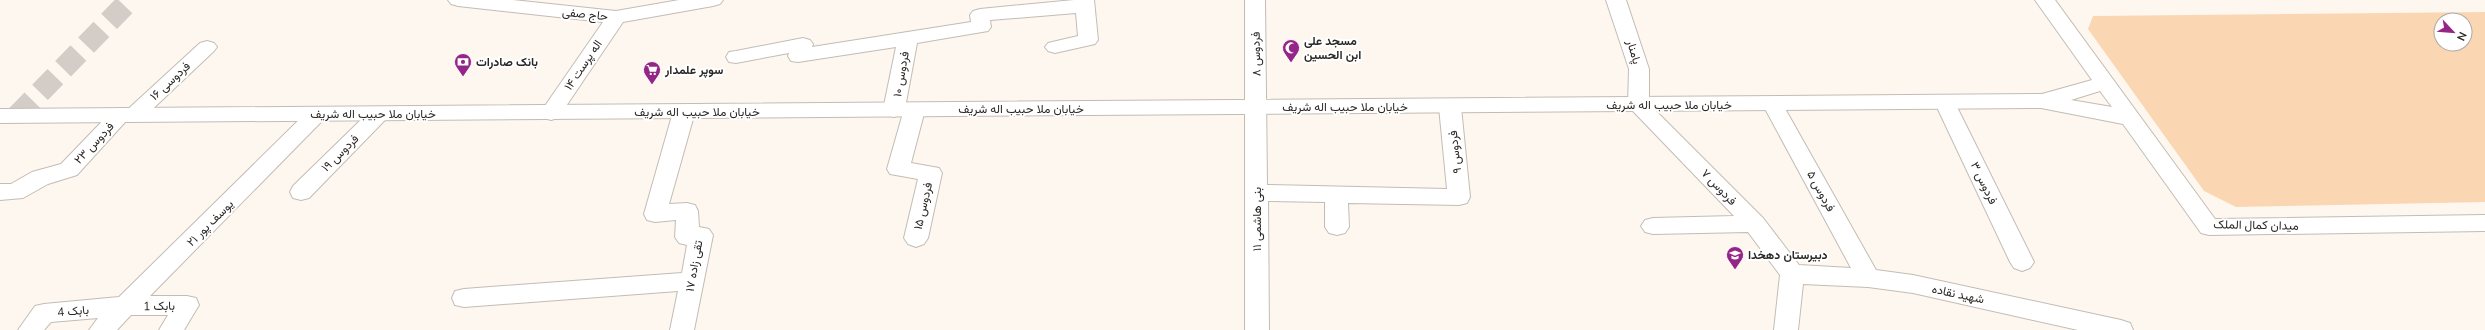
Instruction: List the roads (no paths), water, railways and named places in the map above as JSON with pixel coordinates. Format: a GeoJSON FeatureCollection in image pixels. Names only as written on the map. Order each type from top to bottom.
{"type":"FeatureCollection","features":[{"type":"Feature","properties":{"kind":"street","name":"حاج صفی"},"geometry":{"type":"LineString","coordinates":[[458,0],[616,17],[713,0]]}},
{"type":"Feature","properties":{"kind":"street","name":"فردوس ۸"},"geometry":{"type":"LineString","coordinates":[[1255,0],[1257,108]]}},
{"type":"Feature","properties":{"kind":"street","name":"پامنار"},"geometry":{"type":"LineString","coordinates":[[1616,0],[1639,69],[1639,106]]}},
{"type":"Feature","properties":{"kind":"street","name":"میدان کمال الملک"},"geometry":{"type":"LineString","coordinates":[[2045,0],[2209,227],[2482,225]]}},
{"type":"Feature","properties":{"kind":"street"},"geometry":{"type":"LineString","coordinates":[[736,57],[803,44],[798,56],[981,27],[980,15],[1084,3],[1088,40],[1055,46]]}},
{"type":"Feature","properties":{"kind":"street","name":"اله پرست ۱۴"},"geometry":{"type":"LineString","coordinates":[[551,113],[616,17]]}},
{"type":"Feature","properties":{"kind":"street","name":"فردوس ۱۰"},"geometry":{"type":"LineString","coordinates":[[904,110],[908,38]]}},
{"type":"Feature","properties":{"kind":"street","name":"فردوسی ۱۶"},"geometry":{"type":"LineString","coordinates":[[127,115],[207,47]]}},
{"type":"Feature","properties":{"kind":"street","name":"خیابان ملا حبیب اله شریف"},"geometry":{"type":"LineString","coordinates":[[2043,101],[2105,83]]}},
{"type":"Feature","properties":{"kind":"street","name":"خیابان ملا حبیب اله شریف"},"geometry":{"type":"LineString","coordinates":[[0,116],[1639,106],[2043,101],[2130,118]]}},
{"type":"Feature","properties":{"kind":"street","name":"فردوس ۳"},"geometry":{"type":"LineString","coordinates":[[1945,103],[2022,262]]}},
{"type":"Feature","properties":{"kind":"street","name":"فردوس ۵"},"geometry":{"type":"LineString","coordinates":[[1773,105],[1868,278]]}},
{"type":"Feature","properties":{"kind":"street","name":"فردوس ۷"},"geometry":{"type":"LineString","coordinates":[[1639,106],[1755,224],[1774,246],[1792,274]]}},
{"type":"Feature","properties":{"kind":"street","name":"فردوس ۹"},"geometry":{"type":"LineString","coordinates":[[1336,195],[1459,197],[1450,107]]}},
{"type":"Feature","properties":{"kind":"street","name":"بنی هاشمی ۱۱"},"geometry":{"type":"LineString","coordinates":[[1257,108],[1257,330]]}},
{"type":"Feature","properties":{"kind":"street","name":"فردوس ۱۵"},"geometry":{"type":"LineString","coordinates":[[904,110],[898,170],[931,173],[916,238]]}},
{"type":"Feature","properties":{"kind":"street","name":"تقی زاده ۱۷"},"geometry":{"type":"LineString","coordinates":[[682,330],[701,236],[687,237],[687,211],[655,214],[684,112]]}},
{"type":"Feature","properties":{"kind":"street","name":"یوسف پور ۲۱"},"geometry":{"type":"LineString","coordinates":[[101,330],[317,114]]}},
{"type":"Feature","properties":{"kind":"street","name":"فردوس ۱۹"},"geometry":{"type":"LineString","coordinates":[[301,192],[379,114]]}},
{"type":"Feature","properties":{"kind":"street","name":"فردوس ۲۳"},"geometry":{"type":"LineString","coordinates":[[0,192],[15,192],[40,178],[69,170],[127,115]]}},
{"type":"Feature","properties":{"kind":"street"},"geometry":{"type":"LineString","coordinates":[[1257,193],[1336,195],[1337,227]]}},
{"type":"Feature","properties":{"kind":"street"},"geometry":{"type":"LineString","coordinates":[[1653,226],[1755,224]]}},
{"type":"Feature","properties":{"kind":"street"},"geometry":{"type":"LineString","coordinates":[[1786,330],[1792,274]]}},
{"type":"Feature","properties":{"kind":"street","name":"شهید نقاده"},"geometry":{"type":"LineString","coordinates":[[1792,274],[1868,278],[1913,284],[2121,330]]}},
{"type":"Feature","properties":{"kind":"street"},"geometry":{"type":"LineString","coordinates":[[464,298],[692,281]]}},
{"type":"Feature","properties":{"kind":"street","name":"بابک 1"},"geometry":{"type":"LineString","coordinates":[[125,306],[187,305],[171,330]]}},
{"type":"Feature","properties":{"kind":"street","name":"بابک 4"},"geometry":{"type":"LineString","coordinates":[[30,330],[44,313],[125,306]]}},
{"type":"Feature","properties":{"kind":"tunnel"},"geometry":{"type":"LineString","coordinates":[[17,116],[130,0]]}},
{"type":"Feature","properties":{"kind":"place","name":"مسجد علی ابن الحسین"},"geometry":{"type":"Point","coordinates":[1291,63]}},
{"type":"Feature","properties":{"kind":"place","name":"بانک صادرات"},"geometry":{"type":"Point","coordinates":[463,77]}},
{"type":"Feature","properties":{"kind":"place","name":"سوپر علمدار"},"geometry":{"type":"Point","coordinates":[652,85]}},
{"type":"Feature","properties":{"kind":"place","name":"دبیرستان دهخدا"},"geometry":{"type":"Point","coordinates":[1735,270]}}]}
